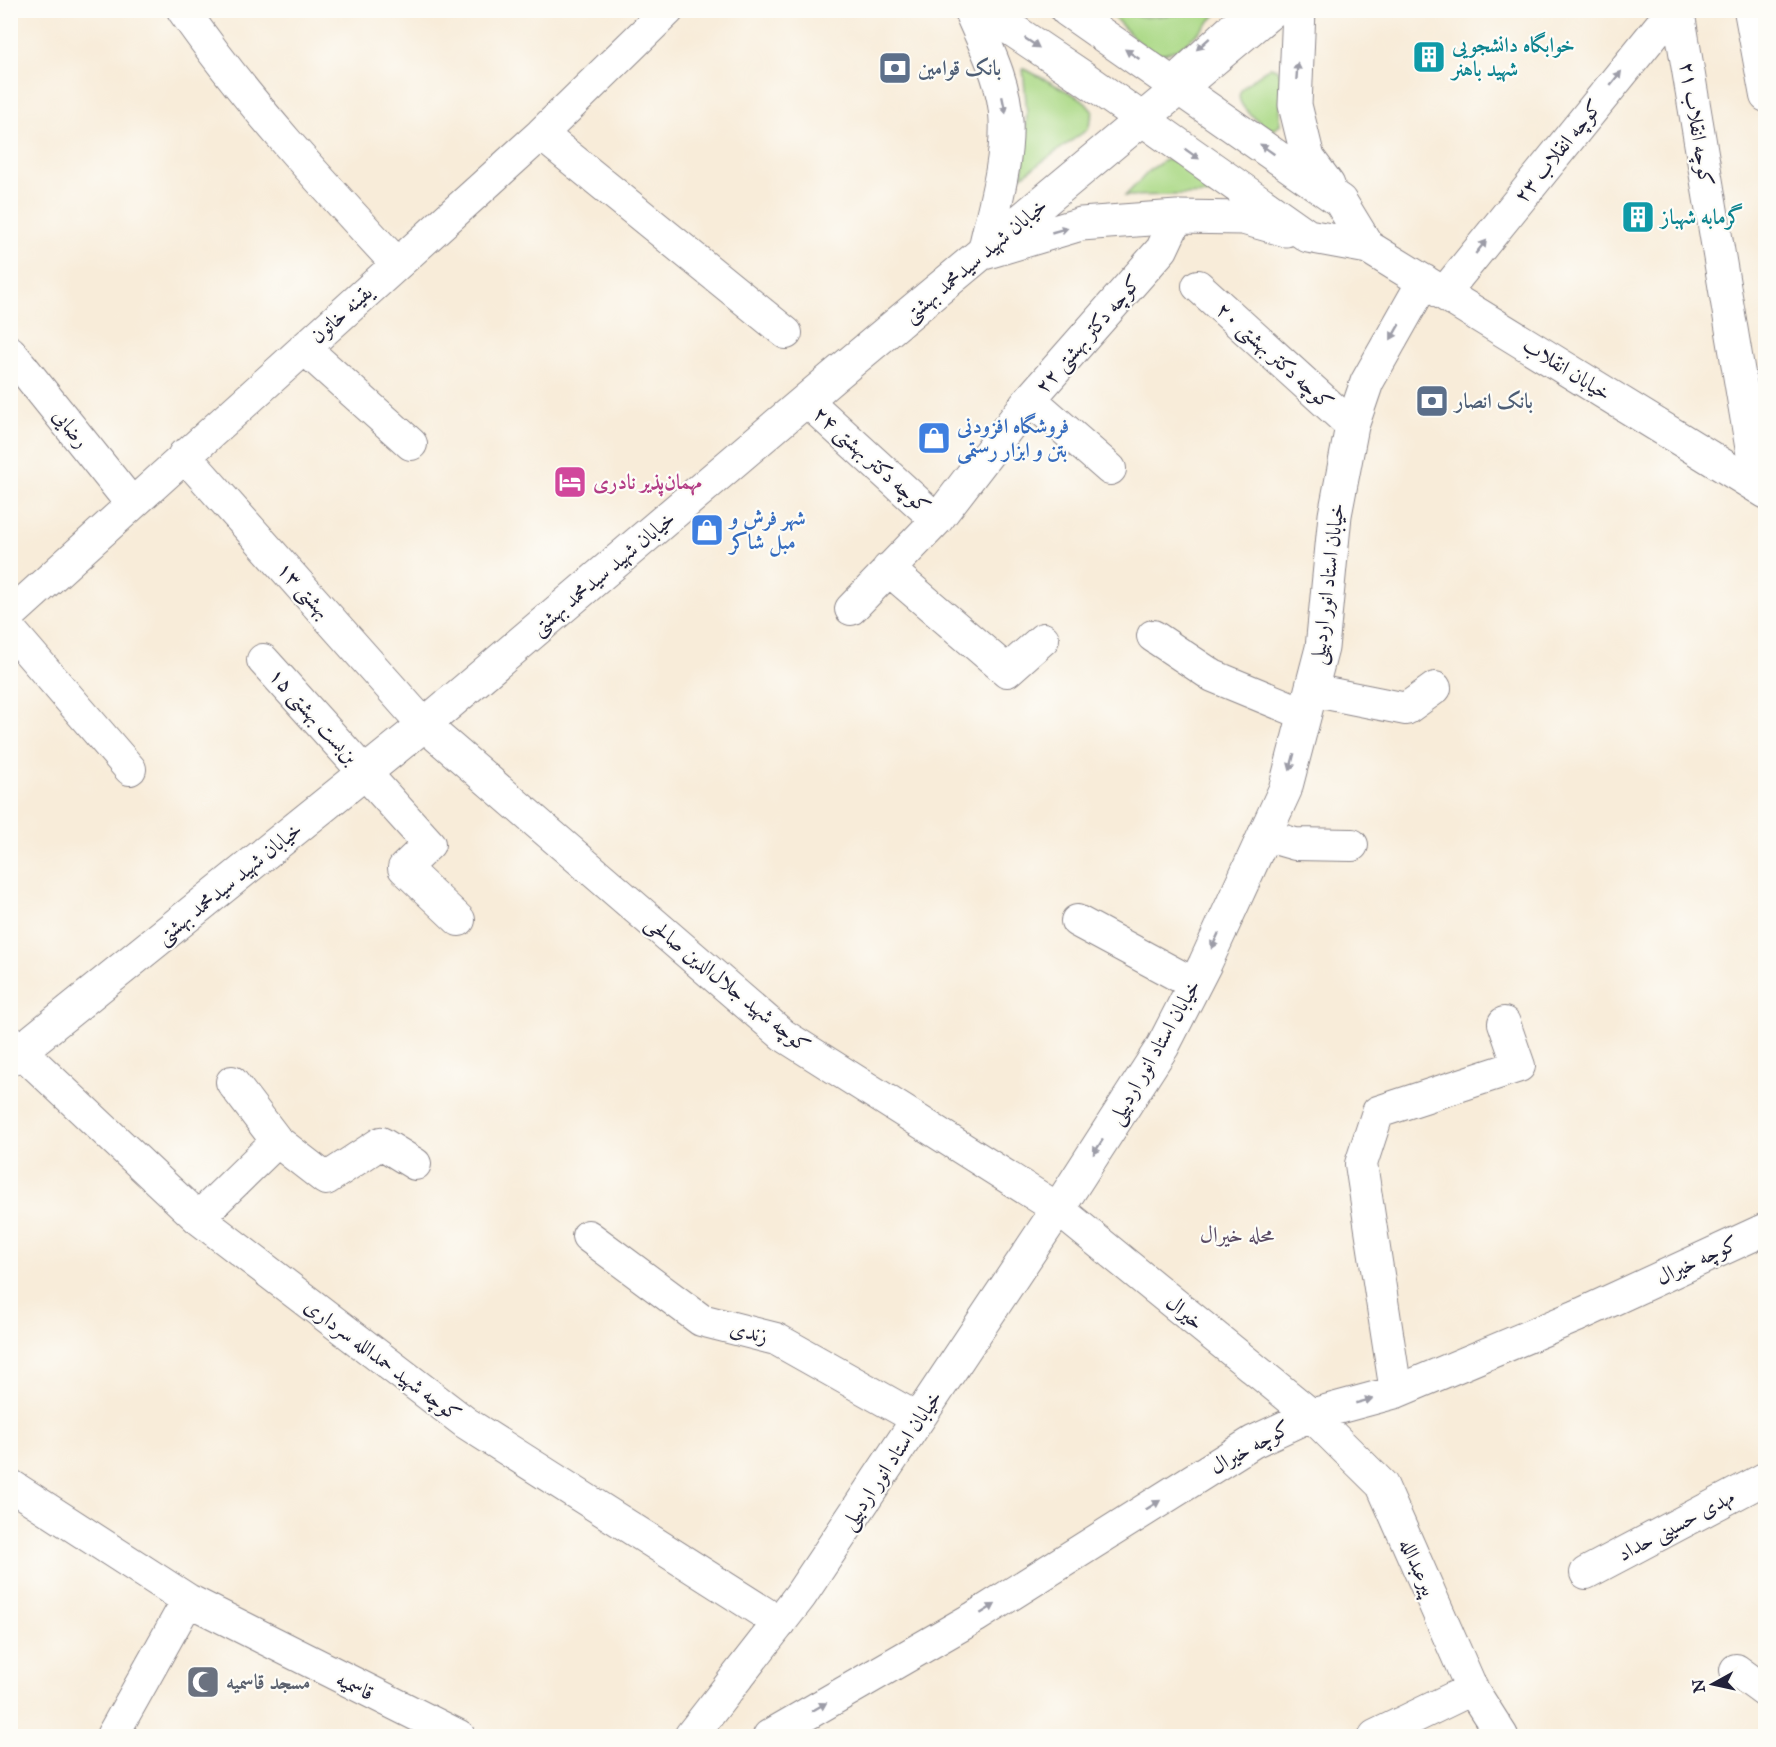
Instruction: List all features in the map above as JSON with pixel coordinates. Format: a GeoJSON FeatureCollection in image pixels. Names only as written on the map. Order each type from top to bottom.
{"type":"FeatureCollection","features":[{"type":"Feature","properties":{"kind":"main road"},"geometry":{"type":"LineString","coordinates":[[970,10],[997,73],[1006,119],[1003,164],[984,252],[1081,224],[1177,217],[1243,218],[1308,236],[1368,247]]}},
{"type":"Feature","properties":{"kind":"main road"},"geometry":{"type":"LineString","coordinates":[[983,10],[1308,236]]}},
{"type":"Feature","properties":{"kind":"main road"},"geometry":{"type":"LineString","coordinates":[[1067,10],[1340,201]]}},
{"type":"Feature","properties":{"kind":"main road","name":"خیابان شهید سیدمحمد بهشتی"},"geometry":{"type":"LineString","coordinates":[[14,1050],[424,725],[984,252],[1144,120],[1173,83],[1273,10]]}},
{"type":"Feature","properties":{"kind":"main road"},"geometry":{"type":"LineString","coordinates":[[1299,10],[1295,105],[1308,158],[1340,201],[1368,247]]}},
{"type":"Feature","properties":{"kind":"main road","name":"خیابان انقلاب"},"geometry":{"type":"LineString","coordinates":[[1368,247],[1762,489]]}},
{"type":"Feature","properties":{"kind":"main road","name":"خیابان استاد انور اردبیلی"},"geometry":{"type":"LineString","coordinates":[[691,1737],[780,1623],[1058,1209],[1163,1046],[1285,790],[1322,648],[1335,515],[1352,426],[1366,382],[1434,287]]}},
{"type":"Feature","properties":{"kind":"street"},"geometry":{"type":"LineString","coordinates":[[183,10],[225,71],[282,138],[397,264]]}},
{"type":"Feature","properties":{"kind":"street","name":"یقینه خاتون"},"geometry":{"type":"LineString","coordinates":[[10,615],[541,134],[668,10]]}},
{"type":"Feature","properties":{"kind":"street","name":"کوچه انقلاب ۲۳"},"geometry":{"type":"LineString","coordinates":[[1434,287],[1673,10]]}},
{"type":"Feature","properties":{"kind":"street","name":"کوچه انقلاب ۲۱"},"geometry":{"type":"LineString","coordinates":[[1678,10],[1762,489]]}},
{"type":"Feature","properties":{"kind":"street"},"geometry":{"type":"LineString","coordinates":[[1750,10],[1766,96]]}},
{"type":"Feature","properties":{"kind":"street"},"geometry":{"type":"LineString","coordinates":[[541,134],[786,333]]}},
{"type":"Feature","properties":{"kind":"street","name":"کوچه دکتر بهشتی ۲۲"},"geometry":{"type":"LineString","coordinates":[[851,609],[937,520],[1030,399],[1162,249],[1177,217]]}},
{"type":"Feature","properties":{"kind":"street","name":"کوچه دکتر بهشتی ۲۰"},"geometry":{"type":"LineString","coordinates":[[1198,286],[1352,426]]}},
{"type":"Feature","properties":{"kind":"street"},"geometry":{"type":"LineString","coordinates":[[304,348],[411,444]]}},
{"type":"Feature","properties":{"kind":"street","name":"رضایی"},"geometry":{"type":"LineString","coordinates":[[10,352],[131,503]]}},
{"type":"Feature","properties":{"kind":"street"},"geometry":{"type":"LineString","coordinates":[[1030,399],[1110,469]]}},
{"type":"Feature","properties":{"kind":"street","name":"کوچه دکتر بهشتی ۲۴"},"geometry":{"type":"LineString","coordinates":[[807,401],[937,520]]}},
{"type":"Feature","properties":{"kind":"street","name":"بهشتی ۱۳"},"geometry":{"type":"LineString","coordinates":[[184,455],[424,725]]}},
{"type":"Feature","properties":{"kind":"street"},"geometry":{"type":"LineString","coordinates":[[888,569],[1007,671],[1043,639]]}},
{"type":"Feature","properties":{"kind":"street"},"geometry":{"type":"LineString","coordinates":[[10,630],[130,769]]}},
{"type":"Feature","properties":{"kind":"street"},"geometry":{"type":"LineString","coordinates":[[1153,636],[1213,676],[1308,702],[1406,709],[1435,688]]}},
{"type":"Feature","properties":{"kind":"street","name":"بن‌بست بهشتی ۱۵"},"geometry":{"type":"LineString","coordinates":[[263,660],[429,844],[404,868],[459,920]]}},
{"type":"Feature","properties":{"kind":"street","name":"کوچه شهید جلال‌الدین صالحی"},"geometry":{"type":"LineString","coordinates":[[424,725],[783,1035],[1058,1209]]}},
{"type":"Feature","properties":{"kind":"street"},"geometry":{"type":"LineString","coordinates":[[1264,835],[1295,844],[1352,845]]}},
{"type":"Feature","properties":{"kind":"street"},"geometry":{"type":"LineString","coordinates":[[1077,921],[1194,984]]}},
{"type":"Feature","properties":{"kind":"street"},"geometry":{"type":"LineString","coordinates":[[1396,1392],[1361,1164],[1378,1112],[1519,1066],[1504,1023]]}},
{"type":"Feature","properties":{"kind":"street","name":"کوچه شهید حمدالله سرداری"},"geometry":{"type":"LineString","coordinates":[[14,1050],[198,1218],[466,1423],[780,1623]]}},
{"type":"Feature","properties":{"kind":"street"},"geometry":{"type":"LineString","coordinates":[[232,1082],[277,1141],[326,1179],[381,1143],[415,1164]]}},
{"type":"Feature","properties":{"kind":"street"},"geometry":{"type":"LineString","coordinates":[[198,1218],[277,1141]]}},
{"type":"Feature","properties":{"kind":"street","name":"خیرال"},"geometry":{"type":"LineString","coordinates":[[1058,1209],[1311,1415]]}},
{"type":"Feature","properties":{"kind":"street","name":"کوچه خیرال"},"geometry":{"type":"LineString","coordinates":[[769,1737],[975,1617],[1253,1442],[1311,1415],[1396,1392],[1577,1316],[1766,1229]]}},
{"type":"Feature","properties":{"kind":"street","name":"زندی"},"geometry":{"type":"LineString","coordinates":[[588,1236],[701,1320],[776,1339],[918,1419]]}},
{"type":"Feature","properties":{"kind":"street","name":"پیرعبدالله"},"geometry":{"type":"LineString","coordinates":[[1311,1415],[1382,1485],[1472,1689],[1502,1737]]}},
{"type":"Feature","properties":{"kind":"street","name":"مهدی حسینی حداد"},"geometry":{"type":"LineString","coordinates":[[1586,1573],[1766,1478]]}},
{"type":"Feature","properties":{"kind":"street","name":"قاسمیه"},"geometry":{"type":"LineString","coordinates":[[10,1485],[188,1600],[459,1737]]}},
{"type":"Feature","properties":{"kind":"street"},"geometry":{"type":"LineString","coordinates":[[112,1737],[188,1600]]}},
{"type":"Feature","properties":{"kind":"street"},"geometry":{"type":"LineString","coordinates":[[1736,1670],[1766,1692]]}},
{"type":"Feature","properties":{"kind":"street"},"geometry":{"type":"LineString","coordinates":[[1375,1737],[1472,1689]]}},
{"type":"Feature","properties":{"kind":"lane"},"geometry":{"type":"LineString","coordinates":[[1173,83],[1240,10]]}},
{"type":"Feature","properties":{"kind":"green space"},"geometry":{"type":"Polygon","coordinates":[[[1108,11],[1146,17],[1220,11],[1187,43],[1177,49],[1156,53],[1141,44],[1108,11]]]}},
{"type":"Feature","properties":{"kind":"green space"},"geometry":{"type":"Polygon","coordinates":[[[1270,67],[1277,69],[1281,75],[1280,125],[1274,130],[1250,114],[1239,99],[1240,93],[1248,82],[1270,67]]]}},
{"type":"Feature","properties":{"kind":"green space"},"geometry":{"type":"Polygon","coordinates":[[[1023,68],[1082,99],[1093,112],[1088,129],[1022,176],[1027,113],[1023,68]]]}},
{"type":"Feature","properties":{"kind":"green space"},"geometry":{"type":"Polygon","coordinates":[[[1165,160],[1186,162],[1222,194],[1125,196],[1151,169],[1165,160]]]}},
{"type":"Feature","properties":{"kind":"place","name":"خوابگاه دانشجویی شهید باهنر"},"geometry":{"type":"Point","coordinates":[1429,57]}},
{"type":"Feature","properties":{"kind":"place","name":"بانک قوامین"},"geometry":{"type":"Point","coordinates":[895,68]}},
{"type":"Feature","properties":{"kind":"place","name":"گرمابه شهباز"},"geometry":{"type":"Point","coordinates":[1638,217]}},
{"type":"Feature","properties":{"kind":"place","name":"بانک انصار"},"geometry":{"type":"Point","coordinates":[1432,401]}},
{"type":"Feature","properties":{"kind":"place","name":"فروشگاه افزودنی بتن و ابزار رستمی"},"geometry":{"type":"Point","coordinates":[934,438]}},
{"type":"Feature","properties":{"kind":"place","name":"مهمان‌پذیر نادری"},"geometry":{"type":"Point","coordinates":[570,482]}},
{"type":"Feature","properties":{"kind":"place","name":"شهر فرش و مبل شاکر"},"geometry":{"type":"Point","coordinates":[707,530]}},
{"type":"Feature","properties":{"kind":"place","name":"مسجد قاسمیه"},"geometry":{"type":"Point","coordinates":[203,1682]}},
{"type":"Feature","properties":{"kind":"district","name":"محله خیرال"},"geometry":{"type":"Point","coordinates":[1237,1234]}}]}
